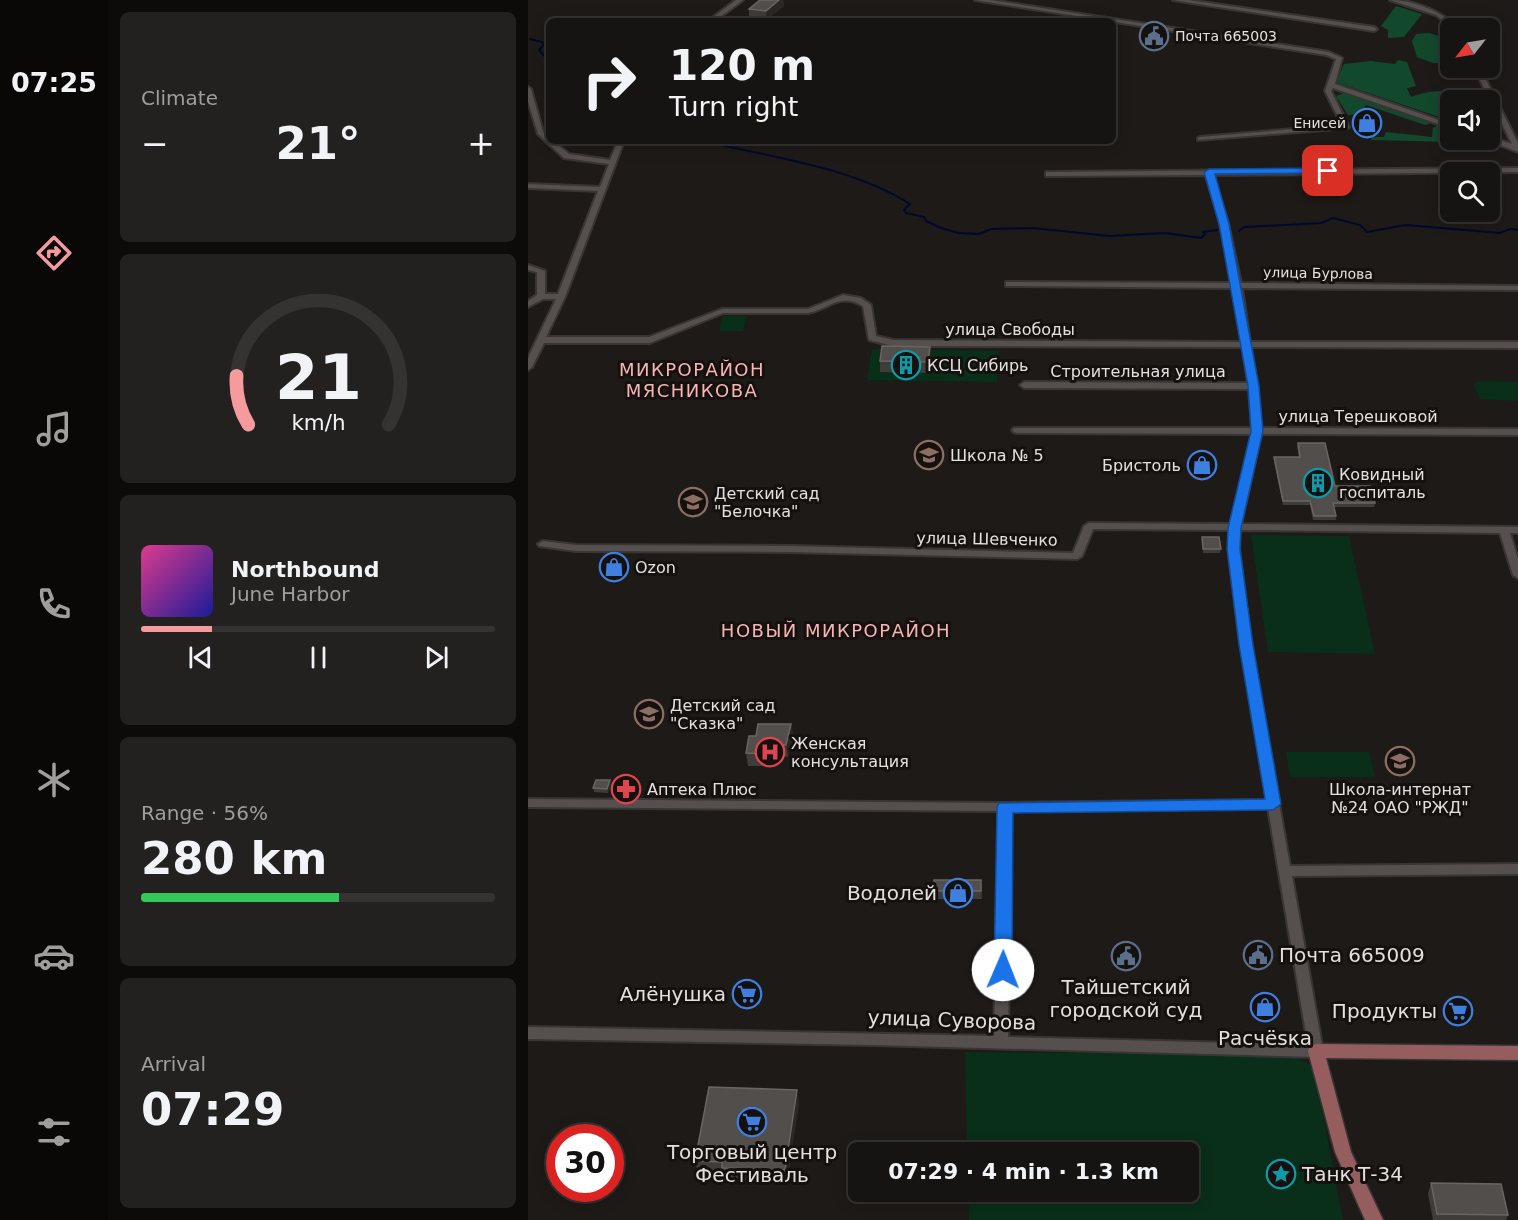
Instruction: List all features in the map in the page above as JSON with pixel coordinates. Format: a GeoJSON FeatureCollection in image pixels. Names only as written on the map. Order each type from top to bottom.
{"type":"FeatureCollection","features":[{"type":"Feature","properties":{"kind":"main road","name":"улица Суворова"},"geometry":{"type":"LineString","coordinates":[[1316,1051],[1518,1053]]}},
{"type":"Feature","properties":{"kind":"main road"},"geometry":{"type":"LineString","coordinates":[[1316,1051],[1343,1152],[1374,1220]]}},
{"type":"Feature","properties":{"kind":"street"},"geometry":{"type":"LineString","coordinates":[[715,18],[740,0]]}},
{"type":"Feature","properties":{"kind":"street"},"geometry":{"type":"LineString","coordinates":[[978,0],[1097,18]]}},
{"type":"Feature","properties":{"kind":"street"},"geometry":{"type":"LineString","coordinates":[[1176,0],[1374,29]]}},
{"type":"Feature","properties":{"kind":"street"},"geometry":{"type":"LineString","coordinates":[[1395,0],[1438,14],[1443,18]]}},
{"type":"Feature","properties":{"kind":"street"},"geometry":{"type":"LineString","coordinates":[[1116,21],[1327,53],[1339,58],[1328,91],[1346,127],[1200,139]]}},
{"type":"Feature","properties":{"kind":"street"},"geometry":{"type":"LineString","coordinates":[[1482,78],[1518,149]]}},
{"type":"Feature","properties":{"kind":"street"},"geometry":{"type":"LineString","coordinates":[[1331,85],[1440,123]]}},
{"type":"Feature","properties":{"kind":"street"},"geometry":{"type":"LineString","coordinates":[[528,89],[540,134],[546,139]]}},
{"type":"Feature","properties":{"kind":"street"},"geometry":{"type":"LineString","coordinates":[[1500,143],[1518,149]]}},
{"type":"Feature","properties":{"kind":"street"},"geometry":{"type":"LineString","coordinates":[[553,144],[567,156],[613,162]]}},
{"type":"Feature","properties":{"kind":"street"},"geometry":{"type":"LineString","coordinates":[[528,367],[561,297],[620,144]]}},
{"type":"Feature","properties":{"kind":"street"},"geometry":{"type":"LineString","coordinates":[[1049,174],[1518,170]]}},
{"type":"Feature","properties":{"kind":"street"},"geometry":{"type":"LineString","coordinates":[[1209,172],[1224,224],[1237,285],[1253,386],[1257,431],[1234,528],[1234,549],[1246,645],[1316,1051]]}},
{"type":"Feature","properties":{"kind":"street"},"geometry":{"type":"LineString","coordinates":[[528,186],[602,189]]}},
{"type":"Feature","properties":{"kind":"street"},"geometry":{"type":"LineString","coordinates":[[528,267],[541,271],[541,296]]}},
{"type":"Feature","properties":{"kind":"street","name":"улица Бурлова"},"geometry":{"type":"LineString","coordinates":[[1009,284],[1518,288]]}},
{"type":"Feature","properties":{"kind":"street"},"geometry":{"type":"LineString","coordinates":[[528,305],[541,296],[561,297]]}},
{"type":"Feature","properties":{"kind":"street","name":"улица Свободы"},"geometry":{"type":"LineString","coordinates":[[542,340],[650,340],[722,311],[808,311],[820,308],[829,300],[851,298],[867,305],[872,338],[893,343],[1247,346],[1518,345]]}},
{"type":"Feature","properties":{"kind":"street","name":"Строительная улица"},"geometry":{"type":"LineString","coordinates":[[1024,385],[1253,386]]}},
{"type":"Feature","properties":{"kind":"street","name":"улица Терешковой"},"geometry":{"type":"LineString","coordinates":[[1017,430],[1518,432]]}},
{"type":"Feature","properties":{"kind":"street","name":"улица Шевченко"},"geometry":{"type":"LineString","coordinates":[[543,544],[576,548],[791,549],[1077,556],[1089,526],[1518,530]]}},
{"type":"Feature","properties":{"kind":"street"},"geometry":{"type":"LineString","coordinates":[[1504,530],[1518,575]]}},
{"type":"Feature","properties":{"kind":"street"},"geometry":{"type":"LineString","coordinates":[[528,803],[1005,807],[1273,804]]}},
{"type":"Feature","properties":{"kind":"street"},"geometry":{"type":"LineString","coordinates":[[1001,1043],[1005,807]]}},
{"type":"Feature","properties":{"kind":"street"},"geometry":{"type":"LineString","coordinates":[[1286,871],[1518,869]]}},
{"type":"Feature","properties":{"kind":"street","name":"улица Суворова"},"geometry":{"type":"LineString","coordinates":[[528,1033],[1316,1051]]}},
{"type":"Feature","properties":{"kind":"green space"},"geometry":{"type":"Polygon","coordinates":[[[1396,6],[1422,14],[1404,37],[1388,38],[1388,30],[1381,26],[1396,6]]]}},
{"type":"Feature","properties":{"kind":"green space"},"geometry":{"type":"Polygon","coordinates":[[[1429,33],[1440,36],[1440,63],[1417,57],[1412,41],[1416,34],[1429,33]]]}},
{"type":"Feature","properties":{"kind":"green space"},"geometry":{"type":"Polygon","coordinates":[[[1398,60],[1407,62],[1416,86],[1407,88],[1411,97],[1440,92],[1440,117],[1336,82],[1344,64],[1371,61],[1395,64],[1398,60]]]}},
{"type":"Feature","properties":{"kind":"green space"},"geometry":{"type":"Polygon","coordinates":[[[1344,93],[1432,123],[1425,125],[1366,105],[1361,114],[1348,115],[1336,96],[1344,93]]]}},
{"type":"Feature","properties":{"kind":"green space"},"geometry":{"type":"Polygon","coordinates":[[[1440,126],[1440,142],[1371,140],[1372,137],[1384,137],[1386,132],[1432,137],[1433,128],[1440,126]]]}},
{"type":"Feature","properties":{"kind":"green space"},"geometry":{"type":"Polygon","coordinates":[[[723,316],[747,316],[743,331],[719,331],[723,316]]]}},
{"type":"Feature","properties":{"kind":"green space"},"geometry":{"type":"Polygon","coordinates":[[[872,349],[999,351],[997,382],[867,380],[872,349]]]}},
{"type":"Feature","properties":{"kind":"green space"},"geometry":{"type":"Polygon","coordinates":[[[1480,381],[1518,382],[1518,401],[1480,399],[1473,384],[1480,381]]]}},
{"type":"Feature","properties":{"kind":"green space"},"geometry":{"type":"Polygon","coordinates":[[[1251,535],[1349,536],[1375,654],[1268,652],[1251,535]]]}},
{"type":"Feature","properties":{"kind":"green space"},"geometry":{"type":"Polygon","coordinates":[[[1286,752],[1369,752],[1375,777],[1290,777],[1286,752]]]}},
{"type":"Feature","properties":{"kind":"green space"},"geometry":{"type":"Polygon","coordinates":[[[965,1052],[1291,1055],[1314,1067],[1343,1220],[969,1220],[968,1202],[1199,1202],[1199,1142],[967,1142],[965,1052]]]}},
{"type":"Feature","properties":{"kind":"building"},"geometry":{"type":"Polygon","coordinates":[[[760,0],[779,0],[766,11],[749,9],[760,0]]]}},
{"type":"Feature","properties":{"kind":"building"},"geometry":{"type":"Polygon","coordinates":[[[882,346],[930,347],[928,362],[880,361],[882,346]]]}},
{"type":"Feature","properties":{"kind":"building","name":"Ковидный госпиталь"},"geometry":{"type":"Polygon","coordinates":[[[1298,443],[1325,443],[1335,486],[1370,486],[1375,503],[1333,503],[1336,516],[1314,516],[1310,501],[1283,501],[1274,457],[1300,457],[1298,443]]]}},
{"type":"Feature","properties":{"kind":"building"},"geometry":{"type":"Polygon","coordinates":[[[1202,537],[1219,537],[1221,549],[1203,549],[1202,537]]]}},
{"type":"Feature","properties":{"kind":"building"},"geometry":{"type":"Polygon","coordinates":[[[758,724],[791,724],[786,745],[772,744],[771,754],[746,753],[749,736],[756,736],[758,724]]]}},
{"type":"Feature","properties":{"kind":"building"},"geometry":{"type":"Polygon","coordinates":[[[596,780],[610,780],[607,789],[593,788],[596,780]]]}},
{"type":"Feature","properties":{"kind":"building"},"geometry":{"type":"Polygon","coordinates":[[[934,880],[981,880],[981,891],[934,891],[934,880]]]}},
{"type":"Feature","properties":{"kind":"building","name":"Торговый центр Фестиваль"},"geometry":{"type":"Polygon","coordinates":[[[709,1087],[797,1090],[785,1170],[722,1168],[722,1162],[695,1161],[709,1087]]]}},
{"type":"Feature","properties":{"kind":"building"},"geometry":{"type":"Polygon","coordinates":[[[1431,1183],[1501,1184],[1508,1215],[1437,1214],[1431,1183]]]}},
{"type":"Feature","properties":{"kind":"waterway"},"geometry":{"type":"LineString","coordinates":[[530,39],[545,43],[539,50],[546,58]]}},
{"type":"Feature","properties":{"kind":"waterway"},"geometry":{"type":"LineString","coordinates":[[716,144],[810,165],[863,181],[910,204],[904,210],[906,213],[924,217],[926,221],[941,228],[959,233],[979,234],[991,229],[1033,228],[1109,236],[1165,233],[1201,238],[1205,234],[1203,232],[1217,230]]}},
{"type":"Feature","properties":{"kind":"waterway"},"geometry":{"type":"LineString","coordinates":[[1239,231],[1244,227],[1321,223],[1333,218],[1360,225],[1367,232],[1406,225],[1500,233],[1510,229],[1518,230]]}},
{"type":"Feature","properties":{"kind":"place","name":"Почта 665003"},"geometry":{"type":"Point","coordinates":[1154,36]}},
{"type":"Feature","properties":{"kind":"place","name":"Енисей"},"geometry":{"type":"Point","coordinates":[1367,123]}},
{"type":"Feature","properties":{"kind":"place","name":"КСЦ Сибирь"},"geometry":{"type":"Point","coordinates":[906,365]}},
{"type":"Feature","properties":{"kind":"place","name":"Школа № 5"},"geometry":{"type":"Point","coordinates":[929,455]}},
{"type":"Feature","properties":{"kind":"place","name":"Бристоль"},"geometry":{"type":"Point","coordinates":[1202,465]}},
{"type":"Feature","properties":{"kind":"place","name":"Ковидный госпиталь"},"geometry":{"type":"Point","coordinates":[1318,483]}},
{"type":"Feature","properties":{"kind":"place","name":"Детский сад \"Белочка\""},"geometry":{"type":"Point","coordinates":[693,502]}},
{"type":"Feature","properties":{"kind":"place","name":"Ozon"},"geometry":{"type":"Point","coordinates":[614,567]}},
{"type":"Feature","properties":{"kind":"place","name":"Детский сад \"Сказка\""},"geometry":{"type":"Point","coordinates":[649,714]}},
{"type":"Feature","properties":{"kind":"place","name":"Женская консультация"},"geometry":{"type":"Point","coordinates":[770,752]}},
{"type":"Feature","properties":{"kind":"place","name":"Школа-интернат №24 ОАО \"РЖД\""},"geometry":{"type":"Point","coordinates":[1400,761]}},
{"type":"Feature","properties":{"kind":"place","name":"Аптека Плюс"},"geometry":{"type":"Point","coordinates":[626,789]}},
{"type":"Feature","properties":{"kind":"place","name":"Водолей"},"geometry":{"type":"Point","coordinates":[958,893]}},
{"type":"Feature","properties":{"kind":"place","name":"Почта 665009"},"geometry":{"type":"Point","coordinates":[1258,955]}},
{"type":"Feature","properties":{"kind":"place","name":"Тайшетский городской суд"},"geometry":{"type":"Point","coordinates":[1126,956]}},
{"type":"Feature","properties":{"kind":"place","name":"Алёнушка"},"geometry":{"type":"Point","coordinates":[747,994]}},
{"type":"Feature","properties":{"kind":"place","name":"Расчёsка"},"geometry":{"type":"Point","coordinates":[1265,1007]}},
{"type":"Feature","properties":{"kind":"place","name":"Продукты"},"geometry":{"type":"Point","coordinates":[1458,1011]}},
{"type":"Feature","properties":{"kind":"place","name":"Торговый центр Фестиваль"},"geometry":{"type":"Point","coordinates":[752,1122]}},
{"type":"Feature","properties":{"kind":"place","name":"Танк Т-34"},"geometry":{"type":"Point","coordinates":[1281,1174]}},
{"type":"Feature","properties":{"kind":"district","name":"МИКРОРАЙОН МЯСНИКОВА"},"geometry":{"type":"Point","coordinates":[692,379]}},
{"type":"Feature","properties":{"kind":"district","name":"НОВЫЙ МИКРОРАЙОН"},"geometry":{"type":"Point","coordinates":[836,630]}},
{"type":"Feature","properties":{"kind":"route"},"geometry":{"type":"LineString","coordinates":[[1003,970],[1005,807],[1273,804],[1246,645],[1234,549],[1234,528],[1257,431],[1253,386],[1237,285],[1224,224],[1209,172],[1328,171]]}}]}
